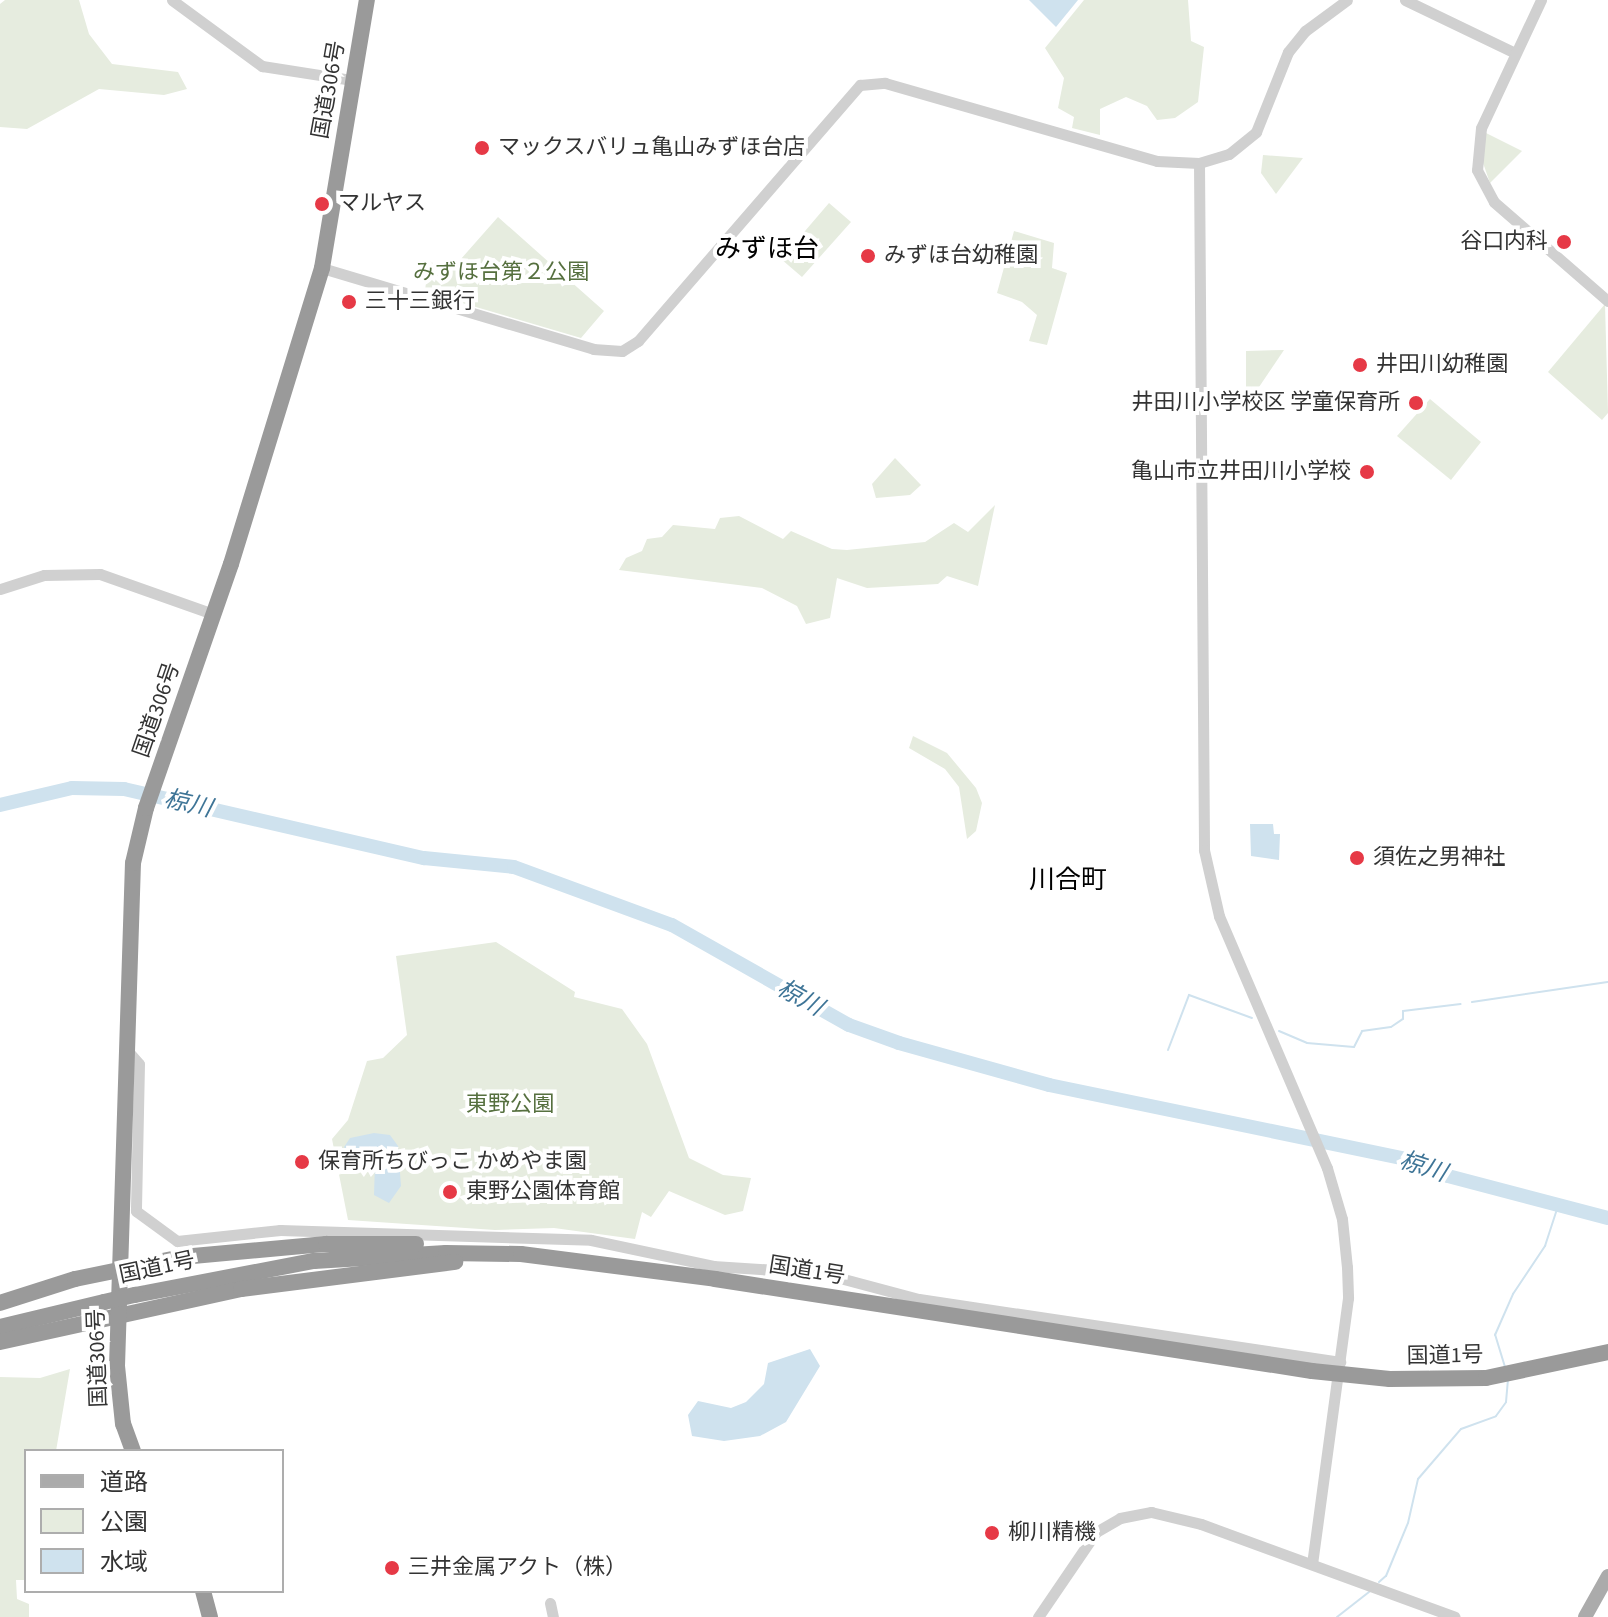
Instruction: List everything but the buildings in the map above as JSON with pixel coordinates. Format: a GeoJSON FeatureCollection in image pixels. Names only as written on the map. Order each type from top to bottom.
{"type":"FeatureCollection","features":[{"type":"Feature","properties":{"kind":"highway","name":"国道306号"},"geometry":{"type":"LineString","coordinates":[[132,1449],[119,1400],[118,1317],[132,877],[146,808],[213,614],[322,268],[351,80],[367,0]]}},
{"type":"Feature","properties":{"kind":"highway"},"geometry":{"type":"LineString","coordinates":[[0,1303],[118,1269],[326,1244],[463,1246],[494,1253]]}},
{"type":"Feature","properties":{"kind":"highway","name":"国道1号"},"geometry":{"type":"LineString","coordinates":[[0,1327],[135,1295],[314,1261],[494,1253],[552,1257],[1312,1371],[1390,1379],[1486,1378],[1608,1352]]}},
{"type":"Feature","properties":{"kind":"highway"},"geometry":{"type":"LineString","coordinates":[[0,1342],[345,1273],[552,1257]]}},
{"type":"Feature","properties":{"kind":"highway"},"geometry":{"type":"LineString","coordinates":[[204,1593],[210,1617]]}},
{"type":"Feature","properties":{"kind":"main road"},"geometry":{"type":"LineString","coordinates":[[1585,1617],[1608,1576]]}},
{"type":"Feature","properties":{"kind":"street"},"geometry":{"type":"LineString","coordinates":[[172,0],[262,66],[351,80]]}},
{"type":"Feature","properties":{"kind":"street"},"geometry":{"type":"LineString","coordinates":[[322,268],[593,349],[622,351],[638,341],[852,91],[872,82],[1157,161],[1199,163],[1229,154],[1256,132],[1288,52],[1305,31],[1347,0]]}},
{"type":"Feature","properties":{"kind":"street"},"geometry":{"type":"LineString","coordinates":[[1405,0],[1515,53]]}},
{"type":"Feature","properties":{"kind":"street"},"geometry":{"type":"LineString","coordinates":[[1541,0],[1477,145],[1481,182],[1494,202],[1608,301]]}},
{"type":"Feature","properties":{"kind":"street"},"geometry":{"type":"LineString","coordinates":[[1199,163],[1204,850],[1219,916],[1327,1168],[1342,1219],[1347,1267],[1340,1362],[1312,1564]]}},
{"type":"Feature","properties":{"kind":"street"},"geometry":{"type":"LineString","coordinates":[[0,589],[44,575],[100,574],[213,614]]}},
{"type":"Feature","properties":{"kind":"street"},"geometry":{"type":"LineString","coordinates":[[127,1050],[139,1064],[136,1211],[177,1241],[280,1230],[579,1239],[713,1266],[821,1273],[919,1299],[1340,1362]]}},
{"type":"Feature","properties":{"kind":"street"},"geometry":{"type":"LineString","coordinates":[[1038,1617],[1084,1545],[1108,1524],[1132,1514],[1181,1517],[1455,1617]]}},
{"type":"Feature","properties":{"kind":"street"},"geometry":{"type":"LineString","coordinates":[[550,1603],[553,1617]]}},
{"type":"Feature","properties":{"kind":"green space"},"geometry":{"type":"Polygon","coordinates":[[[5,0],[79,0],[89,34],[112,64],[178,72],[187,89],[164,95],[99,89],[27,129],[0,127],[0,4],[5,0]]]}},
{"type":"Feature","properties":{"kind":"green space"},"geometry":{"type":"Polygon","coordinates":[[[1084,0],[1188,0],[1191,41],[1204,47],[1198,102],[1175,118],[1157,120],[1147,106],[1126,97],[1100,109],[1100,135],[1072,128],[1074,117],[1058,108],[1064,78],[1045,48],[1084,0]]]}},
{"type":"Feature","properties":{"kind":"green space"},"geometry":{"type":"Polygon","coordinates":[[[1484,132],[1522,151],[1490,183],[1482,160],[1484,132]]]}},
{"type":"Feature","properties":{"kind":"green space"},"geometry":{"type":"Polygon","coordinates":[[[1263,155],[1303,158],[1276,194],[1261,173],[1263,155]]]}},
{"type":"Feature","properties":{"kind":"green space"},"geometry":{"type":"Polygon","coordinates":[[[829,203],[851,222],[802,277],[781,259],[829,203]]]}},
{"type":"Feature","properties":{"kind":"green space","name":"みずほ台第２公園"},"geometry":{"type":"Polygon","coordinates":[[[498,217],[604,311],[581,338],[425,292],[428,261],[453,268],[498,217]]]}},
{"type":"Feature","properties":{"kind":"green space"},"geometry":{"type":"Polygon","coordinates":[[[1014,231],[1054,243],[1052,268],[1067,273],[1047,345],[1029,341],[1037,315],[1022,302],[997,293],[1014,231]]]}},
{"type":"Feature","properties":{"kind":"green space"},"geometry":{"type":"Polygon","coordinates":[[[1605,304],[1608,413],[1602,420],[1548,372],[1605,304]]]}},
{"type":"Feature","properties":{"kind":"green space"},"geometry":{"type":"Polygon","coordinates":[[[1284,350],[1255,393],[1246,393],[1246,351],[1284,350]]]}},
{"type":"Feature","properties":{"kind":"green space"},"geometry":{"type":"Polygon","coordinates":[[[1430,399],[1481,442],[1451,480],[1397,436],[1430,399]]]}},
{"type":"Feature","properties":{"kind":"green space"},"geometry":{"type":"Polygon","coordinates":[[[895,458],[921,485],[910,495],[876,498],[872,484],[895,458]]]}},
{"type":"Feature","properties":{"kind":"green space"},"geometry":{"type":"Polygon","coordinates":[[[995,505],[978,586],[947,576],[938,584],[867,588],[837,578],[830,618],[806,624],[797,606],[762,588],[619,570],[626,558],[642,551],[647,539],[662,537],[673,525],[715,529],[720,518],[739,516],[783,539],[791,531],[832,549],[847,550],[925,542],[954,523],[968,532],[995,505]]]}},
{"type":"Feature","properties":{"kind":"green space"},"geometry":{"type":"Polygon","coordinates":[[[913,736],[947,753],[976,788],[982,803],[976,831],[967,839],[959,787],[945,769],[909,748],[913,736]]]}},
{"type":"Feature","properties":{"kind":"green space","name":"東野公園"},"geometry":{"type":"Polygon","coordinates":[[[496,942],[575,992],[574,997],[622,1009],[647,1044],[689,1158],[723,1175],[751,1178],[743,1211],[725,1215],[669,1191],[651,1217],[642,1212],[635,1239],[554,1228],[495,1230],[348,1220],[332,1139],[348,1120],[367,1061],[383,1058],[407,1035],[396,956],[496,942]]]}},
{"type":"Feature","properties":{"kind":"green space"},"geometry":{"type":"Polygon","coordinates":[[[70,1369],[56,1449],[24,1449],[24,1580],[16,1580],[17,1599],[29,1604],[29,1617],[0,1617],[0,1377],[40,1378],[70,1369]]]}},
{"type":"Feature","properties":{"kind":"water"},"geometry":{"type":"Polygon","coordinates":[[[1029,0],[1078,0],[1056,27],[1029,0]]]}},
{"type":"Feature","properties":{"kind":"water"},"geometry":{"type":"Polygon","coordinates":[[[1250,824],[1273,824],[1274,834],[1280,834],[1279,860],[1251,856],[1250,824]]]}},
{"type":"Feature","properties":{"kind":"water"},"geometry":{"type":"Polygon","coordinates":[[[374,1133],[390,1135],[398,1146],[401,1186],[389,1203],[374,1195],[375,1163],[350,1156],[344,1147],[350,1138],[374,1133]]]}},
{"type":"Feature","properties":{"kind":"water"},"geometry":{"type":"Polygon","coordinates":[[[810,1349],[820,1366],[786,1422],[760,1436],[724,1441],[692,1436],[688,1415],[698,1401],[731,1408],[746,1402],[764,1384],[768,1363],[810,1349]]]}},
{"type":"Feature","properties":{"kind":"waterway","name":"椋川"},"geometry":{"type":"LineString","coordinates":[[0,805],[72,788],[124,789],[424,858],[514,867],[672,925],[849,1025],[899,1043],[1049,1085],[1410,1160],[1448,1176],[1608,1218]]}},
{"type":"Feature","properties":{"kind":"waterway"},"geometry":{"type":"LineString","coordinates":[[1472,1002],[1608,982]]}},
{"type":"Feature","properties":{"kind":"waterway"},"geometry":{"type":"LineString","coordinates":[[1168,1050],[1189,995],[1252,1018]]}},
{"type":"Feature","properties":{"kind":"waterway"},"geometry":{"type":"LineString","coordinates":[[1279,1031],[1307,1043],[1354,1047],[1362,1031],[1391,1027],[1403,1019],[1403,1011],[1461,1004]]}},
{"type":"Feature","properties":{"kind":"waterway"},"geometry":{"type":"LineString","coordinates":[[1505,1367],[1495,1335],[1513,1294],[1545,1246],[1559,1203]]}},
{"type":"Feature","properties":{"kind":"waterway"},"geometry":{"type":"LineString","coordinates":[[1379,1582],[1386,1576],[1408,1523],[1418,1479],[1461,1429],[1496,1416],[1506,1402],[1508,1381]]}},
{"type":"Feature","properties":{"kind":"waterway"},"geometry":{"type":"LineString","coordinates":[[1337,1617],[1369,1592]]}},
{"type":"Feature","properties":{"kind":"place","name":"マックスバリュ亀山みずほ台店"},"geometry":{"type":"Point","coordinates":[482,148]}},
{"type":"Feature","properties":{"kind":"place","name":"マルヤス"},"geometry":{"type":"Point","coordinates":[322,204]}},
{"type":"Feature","properties":{"kind":"place","name":"谷口内科"},"geometry":{"type":"Point","coordinates":[1564,242]}},
{"type":"Feature","properties":{"kind":"place","name":"みずほ台幼稚園"},"geometry":{"type":"Point","coordinates":[868,256]}},
{"type":"Feature","properties":{"kind":"place","name":"三十三銀行"},"geometry":{"type":"Point","coordinates":[349,302]}},
{"type":"Feature","properties":{"kind":"place","name":"井田川幼稚園"},"geometry":{"type":"Point","coordinates":[1360,365]}},
{"type":"Feature","properties":{"kind":"place","name":"井田川小学校区 学童保育所"},"geometry":{"type":"Point","coordinates":[1416,403]}},
{"type":"Feature","properties":{"kind":"place","name":"亀山市立井田川小学校"},"geometry":{"type":"Point","coordinates":[1367,472]}},
{"type":"Feature","properties":{"kind":"place","name":"須佐之男神社"},"geometry":{"type":"Point","coordinates":[1357,858]}},
{"type":"Feature","properties":{"kind":"place","name":"保育所ちびっこ かめやま園"},"geometry":{"type":"Point","coordinates":[302,1162]}},
{"type":"Feature","properties":{"kind":"place","name":"東野公園体育館"},"geometry":{"type":"Point","coordinates":[450,1192]}},
{"type":"Feature","properties":{"kind":"place","name":"柳川精機"},"geometry":{"type":"Point","coordinates":[992,1533]}},
{"type":"Feature","properties":{"kind":"place","name":"三井金属アクト（株）"},"geometry":{"type":"Point","coordinates":[392,1568]}},
{"type":"Feature","properties":{"kind":"district","name":"みずほ台"},"geometry":{"type":"Point","coordinates":[767,249]}},
{"type":"Feature","properties":{"kind":"district","name":"川合町"},"geometry":{"type":"Point","coordinates":[1068,880]}}]}
